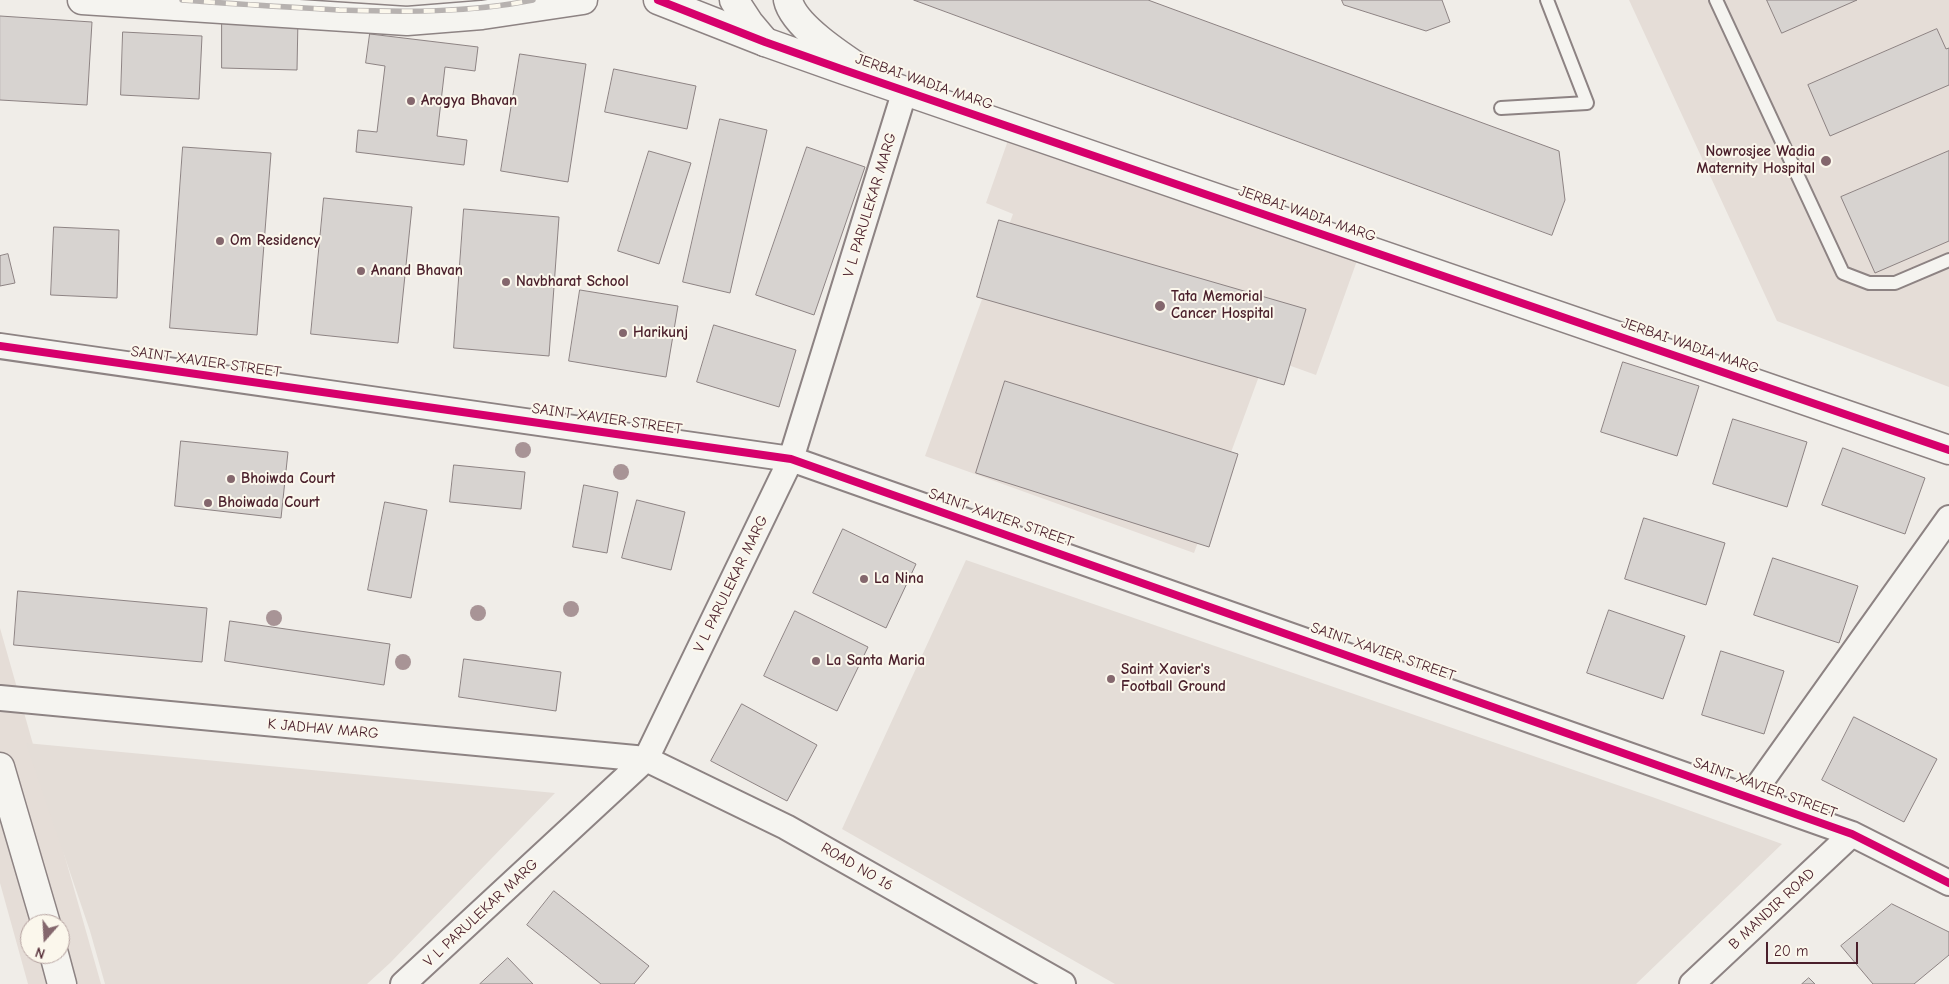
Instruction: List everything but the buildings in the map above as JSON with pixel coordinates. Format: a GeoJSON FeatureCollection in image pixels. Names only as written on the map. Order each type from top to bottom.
{"type":"FeatureCollection","features":[{"type":"Feature","properties":{"kind":"street"},"geometry":{"type":"LineString","coordinates":[[82,0],[408,21],[482,15],[583,0]]}},
{"type":"Feature","properties":{"kind":"street","name":"JERBAI WADIA MARG"},"geometry":{"type":"LineString","coordinates":[[658,0],[765,42],[1949,450]]}},
{"type":"Feature","properties":{"kind":"street"},"geometry":{"type":"LineString","coordinates":[[734,0],[749,23],[765,42]]}},
{"type":"Feature","properties":{"kind":"street"},"geometry":{"type":"LineString","coordinates":[[788,0],[789,6],[802,24],[833,50],[880,82]]}},
{"type":"Feature","properties":{"kind":"street","name":"V L PARULEKAR MARG"},"geometry":{"type":"LineString","coordinates":[[403,984],[646,759],[791,458],[905,90]]}},
{"type":"Feature","properties":{"kind":"street","name":"SAINT XAVIER STREET"},"geometry":{"type":"LineString","coordinates":[[0,346],[791,458],[1750,796],[1852,834],[1949,883]]}},
{"type":"Feature","properties":{"kind":"street"},"geometry":{"type":"LineString","coordinates":[[1750,796],[1949,518]]}},
{"type":"Feature","properties":{"kind":"street","name":"K JADHAV MARG"},"geometry":{"type":"LineString","coordinates":[[0,698],[646,759]]}},
{"type":"Feature","properties":{"kind":"street","name":"ROAD NO 16"},"geometry":{"type":"LineString","coordinates":[[646,759],[786,827],[1063,984]]}},
{"type":"Feature","properties":{"kind":"street"},"geometry":{"type":"LineString","coordinates":[[0,767],[43,914]]}},
{"type":"Feature","properties":{"kind":"street","name":"B MANDIR ROAD"},"geometry":{"type":"LineString","coordinates":[[1692,984],[1852,834]]}},
{"type":"Feature","properties":{"kind":"street"},"geometry":{"type":"LineString","coordinates":[[57,964],[62,984]]}},
{"type":"Feature","properties":{"kind":"lane"},"geometry":{"type":"LineString","coordinates":[[1501,108],[1587,102],[1547,0]]}},
{"type":"Feature","properties":{"kind":"lane"},"geometry":{"type":"LineString","coordinates":[[1716,0],[1843,273],[1870,283],[1895,283],[1949,260]]}},
{"type":"Feature","properties":{"kind":"shaded area","name":"Nowrosjee Wadia Maternity Hospital"},"geometry":{"type":"Polygon","coordinates":[[[1629,0],[1949,0],[1949,387],[1777,321],[1629,0]]]}},
{"type":"Feature","properties":{"kind":"shaded area","name":"Tata Memorial Cancer Hospital"},"geometry":{"type":"Polygon","coordinates":[[[1012,129],[1359,255],[1316,375],[1266,357],[1194,553],[925,456],[1013,214],[986,203],[1012,129]]]}},
{"type":"Feature","properties":{"kind":"shaded area","name":"Saint Xavier's Football Ground"},"geometry":{"type":"Polygon","coordinates":[[[966,560],[1655,798],[1782,844],[1636,984],[1115,984],[842,829],[966,560]]]}},
{"type":"Feature","properties":{"kind":"shaded area"},"geometry":{"type":"Polygon","coordinates":[[[0,628],[101,984],[28,984],[22,964],[70,964],[70,914],[20,914],[20,955],[0,883],[0,628]]]}},
{"type":"Feature","properties":{"kind":"shaded area"},"geometry":{"type":"Polygon","coordinates":[[[26,743],[555,793],[390,963],[367,984],[105,984],[90,931],[26,743]]]}},
{"type":"Feature","properties":{"kind":"railway"},"geometry":{"type":"LineString","coordinates":[[182,0],[339,10],[412,11],[485,7],[533,0]]}},
{"type":"Feature","properties":{"kind":"cycle path"},"geometry":{"type":"LineString","coordinates":[[658,0],[765,42],[844,70],[1949,450]]}},
{"type":"Feature","properties":{"kind":"cycle path"},"geometry":{"type":"LineString","coordinates":[[0,346],[791,459],[1852,834],[1949,883]]}},
{"type":"Feature","properties":{"kind":"place","name":"Arogya Bhavan"},"geometry":{"type":"Point","coordinates":[411,101]}},
{"type":"Feature","properties":{"kind":"place","name":"Nowrosjee Wadia Maternity Hospital"},"geometry":{"type":"Point","coordinates":[1826,161]}},
{"type":"Feature","properties":{"kind":"place","name":"Om Residency"},"geometry":{"type":"Point","coordinates":[220,241]}},
{"type":"Feature","properties":{"kind":"place","name":"Anand Bhavan"},"geometry":{"type":"Point","coordinates":[361,271]}},
{"type":"Feature","properties":{"kind":"place","name":"Navbharat School"},"geometry":{"type":"Point","coordinates":[506,282]}},
{"type":"Feature","properties":{"kind":"place","name":"Tata Memorial Cancer Hospital"},"geometry":{"type":"Point","coordinates":[1160,306]}},
{"type":"Feature","properties":{"kind":"place","name":"Harikunj"},"geometry":{"type":"Point","coordinates":[623,333]}},
{"type":"Feature","properties":{"kind":"place","name":"Bhoiwda Court"},"geometry":{"type":"Point","coordinates":[231,479]}},
{"type":"Feature","properties":{"kind":"place","name":"Bhoiwada Court"},"geometry":{"type":"Point","coordinates":[208,503]}},
{"type":"Feature","properties":{"kind":"place","name":"La Nina"},"geometry":{"type":"Point","coordinates":[864,579]}},
{"type":"Feature","properties":{"kind":"place","name":"La Santa Maria"},"geometry":{"type":"Point","coordinates":[816,661]}},
{"type":"Feature","properties":{"kind":"place","name":"Saint Xavier's Football Ground"},"geometry":{"type":"Point","coordinates":[1111,679]}}]}
